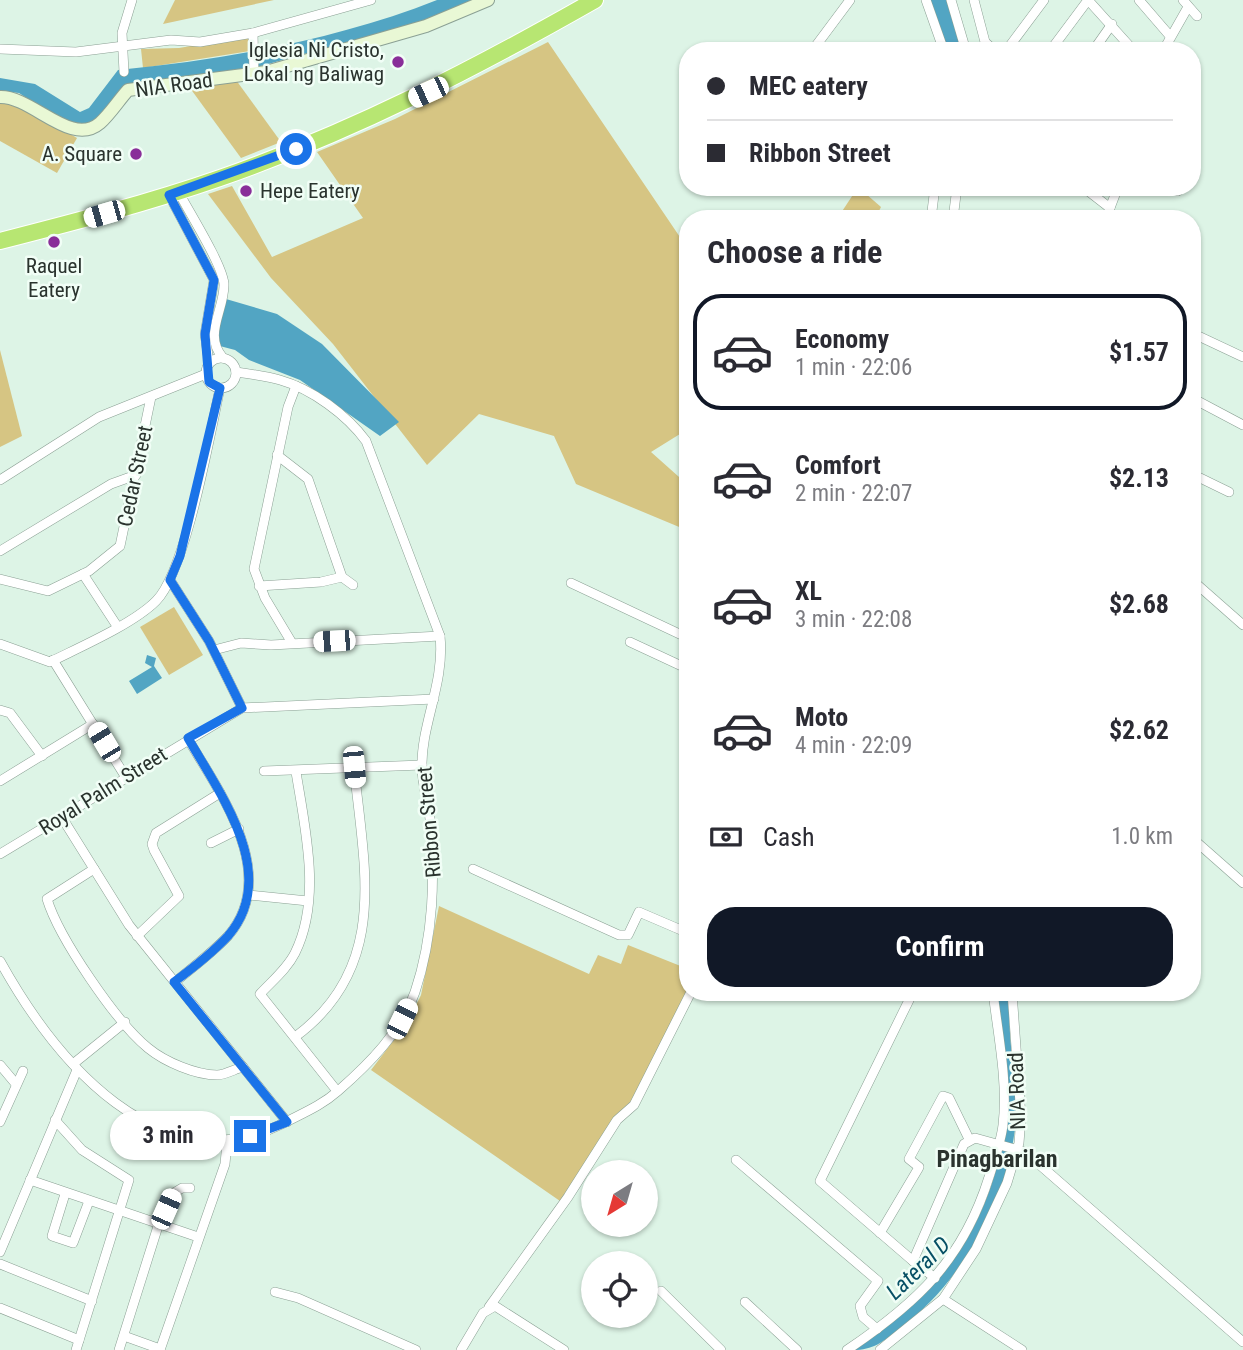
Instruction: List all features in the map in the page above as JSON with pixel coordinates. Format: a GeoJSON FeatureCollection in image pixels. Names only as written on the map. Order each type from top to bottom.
{"type":"FeatureCollection","features":[{"type":"Feature","properties":{"kind":"highway"},"geometry":{"type":"LineString","coordinates":[[0,241],[174,193],[296,149],[393,108],[478,66],[595,0]]}},
{"type":"Feature","properties":{"kind":"street"},"geometry":{"type":"LineString","coordinates":[[124,72],[122,23],[132,0]]}},
{"type":"Feature","properties":{"kind":"street"},"geometry":{"type":"LineString","coordinates":[[0,49],[65,52],[171,40],[200,42],[253,33],[371,0]]}},
{"type":"Feature","properties":{"kind":"street","name":"NIA Road"},"geometry":{"type":"LineString","coordinates":[[0,97],[24,102],[69,128],[85,131],[99,124],[128,90],[253,71],[426,26],[488,0]]}},
{"type":"Feature","properties":{"kind":"street"},"geometry":{"type":"LineString","coordinates":[[819,42],[850,0]]}},
{"type":"Feature","properties":{"kind":"street"},"geometry":{"type":"LineString","coordinates":[[926,0],[941,42]]}},
{"type":"Feature","properties":{"kind":"street"},"geometry":{"type":"LineString","coordinates":[[951,0],[963,42]]}},
{"type":"Feature","properties":{"kind":"street"},"geometry":{"type":"LineString","coordinates":[[974,0],[985,42]]}},
{"type":"Feature","properties":{"kind":"street"},"geometry":{"type":"LineString","coordinates":[[1013,42],[1044,0]]}},
{"type":"Feature","properties":{"kind":"street"},"geometry":{"type":"LineString","coordinates":[[1057,42],[1088,0],[1127,42]]}},
{"type":"Feature","properties":{"kind":"street"},"geometry":{"type":"LineString","coordinates":[[1139,0],[1170,36]]}},
{"type":"Feature","properties":{"kind":"street"},"geometry":{"type":"LineString","coordinates":[[1167,42],[1185,3],[1197,16]]}},
{"type":"Feature","properties":{"kind":"street"},"geometry":{"type":"LineString","coordinates":[[1099,42],[1112,24]]}},
{"type":"Feature","properties":{"kind":"street"},"geometry":{"type":"LineString","coordinates":[[253,33],[253,71]]}},
{"type":"Feature","properties":{"kind":"street"},"geometry":{"type":"LineString","coordinates":[[174,193],[222,275],[223,295],[213,338],[215,349],[223,358],[232,362],[236,372],[231,384],[220,388],[209,382],[206,374],[209,363],[205,334],[214,280],[174,193]]}},
{"type":"Feature","properties":{"kind":"street"},"geometry":{"type":"LineString","coordinates":[[1095,196],[1110,208],[1115,196]]}},
{"type":"Feature","properties":{"kind":"street"},"geometry":{"type":"LineString","coordinates":[[1201,337],[1243,357]]}},
{"type":"Feature","properties":{"kind":"street"},"geometry":{"type":"LineString","coordinates":[[209,363],[223,358]]}},
{"type":"Feature","properties":{"kind":"street","name":"Ribbon Street"},"geometry":{"type":"LineString","coordinates":[[0,961],[20,996],[75,1067],[112,1100],[181,1138],[227,1142],[270,1131],[320,1106],[381,1050],[402,1019],[415,993],[435,890],[422,765],[442,658],[440,636],[366,441],[333,408],[296,386],[281,380],[236,372]]}},
{"type":"Feature","properties":{"kind":"street"},"geometry":{"type":"LineString","coordinates":[[0,480],[99,417],[206,374]]}},
{"type":"Feature","properties":{"kind":"street"},"geometry":{"type":"LineString","coordinates":[[292,643],[259,586],[254,569],[277,455],[296,386]]}},
{"type":"Feature","properties":{"kind":"street"},"geometry":{"type":"LineString","coordinates":[[0,643],[50,662],[92,643],[155,602],[170,580],[180,556],[220,388]]}},
{"type":"Feature","properties":{"kind":"street","name":"Cedar Street"},"geometry":{"type":"LineString","coordinates":[[0,579],[48,591],[83,574],[120,546],[151,397]]}},
{"type":"Feature","properties":{"kind":"street"},"geometry":{"type":"LineString","coordinates":[[1201,403],[1243,425]]}},
{"type":"Feature","properties":{"kind":"street"},"geometry":{"type":"LineString","coordinates":[[277,455],[308,479],[342,577],[353,585]]}},
{"type":"Feature","properties":{"kind":"street"},"geometry":{"type":"LineString","coordinates":[[0,551],[111,484],[136,475]]}},
{"type":"Feature","properties":{"kind":"street"},"geometry":{"type":"LineString","coordinates":[[1201,478],[1229,492]]}},
{"type":"Feature","properties":{"kind":"street"},"geometry":{"type":"LineString","coordinates":[[83,574],[117,626]]}},
{"type":"Feature","properties":{"kind":"street"},"geometry":{"type":"LineString","coordinates":[[259,586],[321,582],[342,577]]}},
{"type":"Feature","properties":{"kind":"street"},"geometry":{"type":"LineString","coordinates":[[170,580],[214,650],[242,708],[434,699]]}},
{"type":"Feature","properties":{"kind":"street"},"geometry":{"type":"LineString","coordinates":[[571,583],[679,634]]}},
{"type":"Feature","properties":{"kind":"street"},"geometry":{"type":"LineString","coordinates":[[1201,588],[1243,625]]}},
{"type":"Feature","properties":{"kind":"street"},"geometry":{"type":"LineString","coordinates":[[214,650],[241,643],[440,636]]}},
{"type":"Feature","properties":{"kind":"street"},"geometry":{"type":"LineString","coordinates":[[630,642],[679,664]]}},
{"type":"Feature","properties":{"kind":"street"},"geometry":{"type":"LineString","coordinates":[[53,660],[125,776]]}},
{"type":"Feature","properties":{"kind":"street","name":"Royal Palm Street"},"geometry":{"type":"LineString","coordinates":[[0,854],[125,776],[242,708]]}},
{"type":"Feature","properties":{"kind":"street"},"geometry":{"type":"LineString","coordinates":[[0,710],[18,716],[42,755]]}},
{"type":"Feature","properties":{"kind":"street"},"geometry":{"type":"LineString","coordinates":[[0,781],[93,724]]}},
{"type":"Feature","properties":{"kind":"street"},"geometry":{"type":"LineString","coordinates":[[174,982],[229,934],[249,895],[239,829],[188,738]]}},
{"type":"Feature","properties":{"kind":"street"},"geometry":{"type":"LineString","coordinates":[[264,771],[296,772],[422,765]]}},
{"type":"Feature","properties":{"kind":"street"},"geometry":{"type":"LineString","coordinates":[[295,1037],[316,1021],[344,987],[358,950],[366,908],[365,854],[354,767]]}},
{"type":"Feature","properties":{"kind":"street"},"geometry":{"type":"LineString","coordinates":[[260,994],[296,951],[308,901],[306,841],[296,772]]}},
{"type":"Feature","properties":{"kind":"street"},"geometry":{"type":"LineString","coordinates":[[137,936],[184,897],[148,839],[220,793]]}},
{"type":"Feature","properties":{"kind":"street"},"geometry":{"type":"LineString","coordinates":[[61,816],[137,936],[287,1122]]}},
{"type":"Feature","properties":{"kind":"street"},"geometry":{"type":"LineString","coordinates":[[211,843],[239,829]]}},
{"type":"Feature","properties":{"kind":"street"},"geometry":{"type":"LineString","coordinates":[[1201,846],[1243,884]]}},
{"type":"Feature","properties":{"kind":"street"},"geometry":{"type":"LineString","coordinates":[[94,869],[42,898],[75,957],[149,1049],[191,1071],[219,1075],[243,1067]]}},
{"type":"Feature","properties":{"kind":"street"},"geometry":{"type":"LineString","coordinates":[[473,869],[619,935],[628,935],[639,912],[679,929]]}},
{"type":"Feature","properties":{"kind":"street"},"geometry":{"type":"LineString","coordinates":[[249,895],[308,901]]}},
{"type":"Feature","properties":{"kind":"street"},"geometry":{"type":"LineString","coordinates":[[248,990],[260,994],[337,1091]]}},
{"type":"Feature","properties":{"kind":"street"},"geometry":{"type":"LineString","coordinates":[[461,1350],[568,1197],[617,1120],[634,1105],[686,1001]]}},
{"type":"Feature","properties":{"kind":"street"},"geometry":{"type":"LineString","coordinates":[[909,1001],[820,1181],[935,1278]]}},
{"type":"Feature","properties":{"kind":"street"},"geometry":{"type":"LineString","coordinates":[[847,1350],[911,1304],[969,1245],[1003,1127],[1003,1098],[994,1001]]}},
{"type":"Feature","properties":{"kind":"street","name":"NIA Road"},"geometry":{"type":"LineString","coordinates":[[880,1350],[943,1299],[969,1245],[1007,1183],[1015,1147],[1021,1088],[1013,1001]]}},
{"type":"Feature","properties":{"kind":"street"},"geometry":{"type":"LineString","coordinates":[[0,1252],[75,1067],[125,1022]]}},
{"type":"Feature","properties":{"kind":"street"},"geometry":{"type":"LineString","coordinates":[[0,1065],[16,1084]]}},
{"type":"Feature","properties":{"kind":"street"},"geometry":{"type":"LineString","coordinates":[[0,1122],[23,1071]]}},
{"type":"Feature","properties":{"kind":"street"},"geometry":{"type":"LineString","coordinates":[[880,1233],[919,1167],[909,1158],[943,1096],[949,1098],[969,1139]]}},
{"type":"Feature","properties":{"kind":"street"},"geometry":{"type":"LineString","coordinates":[[0,1308],[77,1345],[122,1211],[129,1180],[82,1150],[55,1120]]}},
{"type":"Feature","properties":{"kind":"street"},"geometry":{"type":"LineString","coordinates":[[969,1139],[1015,1147],[1243,1342]]}},
{"type":"Feature","properties":{"kind":"street"},"geometry":{"type":"LineString","coordinates":[[913,1261],[969,1139]]}},
{"type":"Feature","properties":{"kind":"street"},"geometry":{"type":"LineString","coordinates":[[124,1336],[160,1349],[225,1164],[227,1142]]}},
{"type":"Feature","properties":{"kind":"street"},"geometry":{"type":"LineString","coordinates":[[736,1160],[878,1281],[860,1306],[863,1317],[877,1329]]}},
{"type":"Feature","properties":{"kind":"street"},"geometry":{"type":"LineString","coordinates":[[30,1181],[198,1237]]}},
{"type":"Feature","properties":{"kind":"street"},"geometry":{"type":"LineString","coordinates":[[119,1350],[159,1223],[172,1194],[183,1188],[190,1188]]}},
{"type":"Feature","properties":{"kind":"street"},"geometry":{"type":"LineString","coordinates":[[65,1194],[52,1237],[73,1242],[89,1201]]}},
{"type":"Feature","properties":{"kind":"street"},"geometry":{"type":"LineString","coordinates":[[0,1264],[92,1301]]}},
{"type":"Feature","properties":{"kind":"street"},"geometry":{"type":"LineString","coordinates":[[661,1290],[721,1350]]}},
{"type":"Feature","properties":{"kind":"street"},"geometry":{"type":"LineString","coordinates":[[275,1292],[310,1303],[416,1350]]}},
{"type":"Feature","properties":{"kind":"street"},"geometry":{"type":"LineString","coordinates":[[943,1299],[1022,1350]]}},
{"type":"Feature","properties":{"kind":"street"},"geometry":{"type":"LineString","coordinates":[[745,1302],[797,1350]]}},
{"type":"Feature","properties":{"kind":"street"},"geometry":{"type":"LineString","coordinates":[[489,1307],[504,1311],[564,1350]]}},
{"type":"Feature","properties":{"kind":"shaded area"},"geometry":{"type":"Polygon","coordinates":[[[175,0],[274,0],[163,24],[175,0]]]}},
{"type":"Feature","properties":{"kind":"shaded area"},"geometry":{"type":"Polygon","coordinates":[[[249,36],[250,51],[143,68],[141,49],[179,48],[249,36]]]}},
{"type":"Feature","properties":{"kind":"shaded area"},"geometry":{"type":"Polygon","coordinates":[[[548,42],[679,236],[679,435],[651,452],[679,477],[679,527],[576,484],[554,436],[479,414],[427,465],[333,344],[271,278],[208,194],[232,186],[272,257],[363,218],[317,152],[395,119],[548,42]]]}},
{"type":"Feature","properties":{"kind":"shaded area"},"geometry":{"type":"Polygon","coordinates":[[[236,80],[281,142],[241,158],[190,88],[236,80]]]}},
{"type":"Feature","properties":{"kind":"shaded area"},"geometry":{"type":"Polygon","coordinates":[[[0,100],[47,120],[77,138],[57,173],[0,141],[0,100]]]}},
{"type":"Feature","properties":{"kind":"shaded area"},"geometry":{"type":"Polygon","coordinates":[[[852,196],[868,196],[881,207],[880,210],[843,210],[852,196]]]}},
{"type":"Feature","properties":{"kind":"shaded area"},"geometry":{"type":"Polygon","coordinates":[[[0,350],[22,436],[0,447],[0,350]]]}},
{"type":"Feature","properties":{"kind":"shaded area"},"geometry":{"type":"Polygon","coordinates":[[[174,607],[203,655],[169,675],[140,627],[174,607]]]}},
{"type":"Feature","properties":{"kind":"shaded area"},"geometry":{"type":"Polygon","coordinates":[[[439,906],[589,974],[598,955],[621,964],[628,945],[679,965],[679,1001],[684,1001],[641,1088],[589,1160],[581,1160],[581,1172],[560,1201],[371,1070],[407,1023],[421,995],[439,906]]]}},
{"type":"Feature","properties":{"kind":"water"},"geometry":{"type":"Polygon","coordinates":[[[437,0],[476,0],[430,19],[261,66],[145,82],[89,126],[67,124],[19,93],[0,91],[0,78],[35,84],[80,112],[89,108],[118,70],[280,46],[360,26],[437,0]]]}},
{"type":"Feature","properties":{"kind":"water"},"geometry":{"type":"Polygon","coordinates":[[[930,0],[947,0],[959,42],[945,42],[930,0]]]}},
{"type":"Feature","properties":{"kind":"water"},"geometry":{"type":"Polygon","coordinates":[[[226,299],[277,314],[322,344],[399,422],[380,436],[300,380],[249,360],[235,350],[216,345],[216,334],[226,299]]]}},
{"type":"Feature","properties":{"kind":"water"},"geometry":{"type":"Polygon","coordinates":[[[147,655],[156,658],[154,666],[162,678],[137,694],[129,681],[152,667],[145,663],[147,655]]]}},
{"type":"Feature","properties":{"kind":"water","name":"Lateral D"},"geometry":{"type":"Polygon","coordinates":[[[997,1001],[1008,1001],[1016,1120],[1012,1149],[993,1208],[962,1263],[922,1310],[878,1344],[853,1350],[910,1307],[953,1260],[970,1234],[984,1205],[1004,1136],[997,1001]]]}},
{"type":"Feature","properties":{"kind":"place","name":"Iglesia Ni Cristo, Lokal ng Baliwag"},"geometry":{"type":"Point","coordinates":[398,62]}},
{"type":"Feature","properties":{"kind":"place","name":"A. Square"},"geometry":{"type":"Point","coordinates":[136,154]}},
{"type":"Feature","properties":{"kind":"place","name":"Hepe Eatery"},"geometry":{"type":"Point","coordinates":[246,191]}},
{"type":"Feature","properties":{"kind":"place","name":"Raquel Eatery"},"geometry":{"type":"Point","coordinates":[54,242]}},
{"type":"Feature","properties":{"kind":"district","name":"Pinagbarilan"},"geometry":{"type":"Point","coordinates":[997,1159]}},
{"type":"Feature","properties":{"kind":"route"},"geometry":{"type":"LineString","coordinates":[[250,1136],[270,1131],[287,1122],[174,982],[229,934],[249,895],[239,829],[188,738],[242,708],[209,641],[170,580],[180,556],[220,388],[209,382],[206,373],[209,363],[205,326],[215,288],[214,280],[169,195],[296,149]]}}]}
